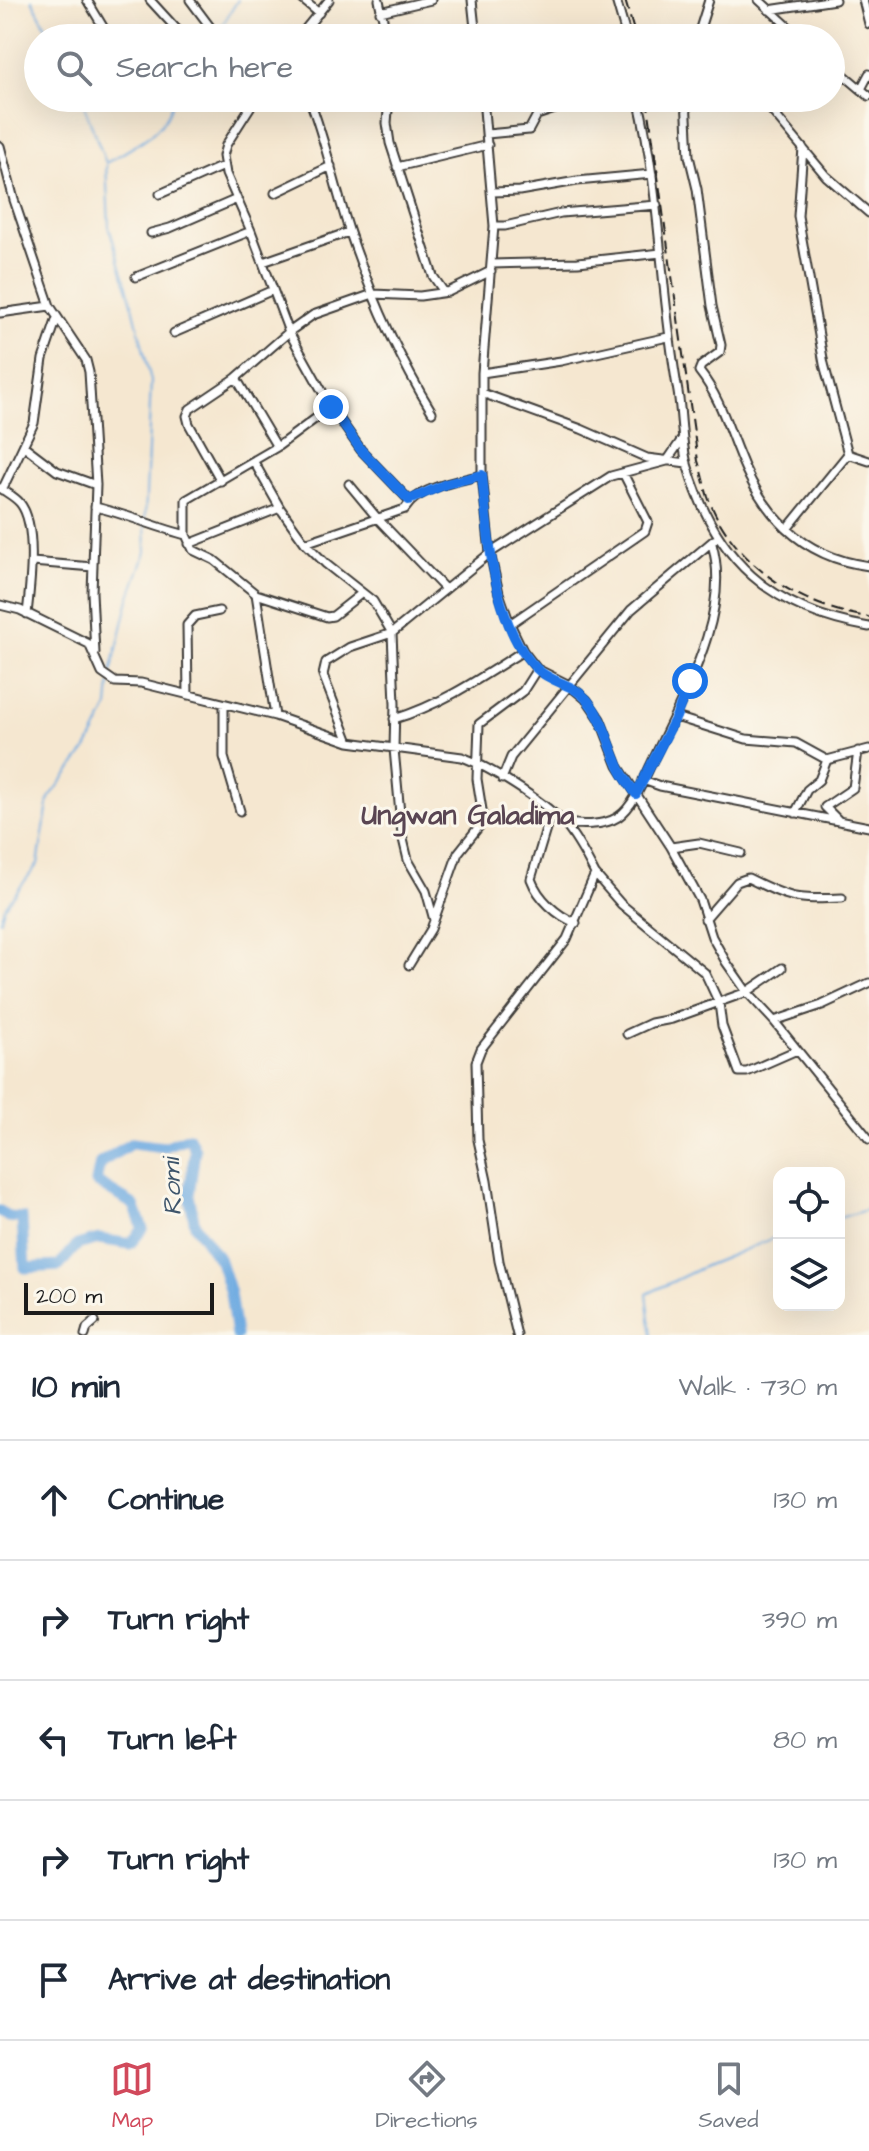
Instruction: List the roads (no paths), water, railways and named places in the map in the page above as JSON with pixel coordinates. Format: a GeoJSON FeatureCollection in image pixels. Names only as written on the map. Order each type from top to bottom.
{"type":"FeatureCollection","features":[{"type":"Feature","properties":{"kind":"street"},"geometry":{"type":"LineString","coordinates":[[87,0],[101,24]]}},
{"type":"Feature","properties":{"kind":"street"},"geometry":{"type":"LineString","coordinates":[[150,0],[172,24]]}},
{"type":"Feature","properties":{"kind":"street"},"geometry":{"type":"LineString","coordinates":[[190,0],[208,24]]}},
{"type":"Feature","properties":{"kind":"street"},"geometry":{"type":"LineString","coordinates":[[303,0],[319,13]]}},
{"type":"Feature","properties":{"kind":"street"},"geometry":{"type":"LineString","coordinates":[[310,24],[329,0]]}},
{"type":"Feature","properties":{"kind":"street"},"geometry":{"type":"LineString","coordinates":[[379,0],[383,24]]}},
{"type":"Feature","properties":{"kind":"street"},"geometry":{"type":"LineString","coordinates":[[380,12],[431,0]]}},
{"type":"Feature","properties":{"kind":"street"},"geometry":{"type":"LineString","coordinates":[[472,0],[475,24]]}},
{"type":"Feature","properties":{"kind":"street"},"geometry":{"type":"LineString","coordinates":[[616,0],[623,24]]}},
{"type":"Feature","properties":{"kind":"street"},"geometry":{"type":"LineString","coordinates":[[701,24],[709,0]]}},
{"type":"Feature","properties":{"kind":"street"},"geometry":{"type":"LineString","coordinates":[[759,0],[785,24]]}},
{"type":"Feature","properties":{"kind":"street"},"geometry":{"type":"LineString","coordinates":[[769,10],[835,0]]}},
{"type":"Feature","properties":{"kind":"street"},"geometry":{"type":"LineString","coordinates":[[863,0],[869,24]]}},
{"type":"Feature","properties":{"kind":"street"},"geometry":{"type":"LineString","coordinates":[[861,89],[869,74]]}},
{"type":"Feature","properties":{"kind":"street"},"geometry":{"type":"LineString","coordinates":[[845,76],[869,96]]}},
{"type":"Feature","properties":{"kind":"street"},"geometry":{"type":"LineString","coordinates":[[247,112],[226,145],[223,166],[289,332],[331,407],[361,450],[409,500]]}},
{"type":"Feature","properties":{"kind":"street"},"geometry":{"type":"LineString","coordinates":[[314,112],[349,232],[373,294],[414,383],[432,412]]}},
{"type":"Feature","properties":{"kind":"street"},"geometry":{"type":"LineString","coordinates":[[388,112],[387,123],[397,167],[433,276],[444,292]]}},
{"type":"Feature","properties":{"kind":"street"},"geometry":{"type":"LineString","coordinates":[[485,112],[494,226],[482,373],[482,475],[490,553],[510,624],[523,651],[537,669],[569,685],[587,700],[600,719],[618,766],[671,847],[700,900],[712,937],[747,992],[869,1139]]}},
{"type":"Feature","properties":{"kind":"street"},"geometry":{"type":"LineString","coordinates":[[487,134],[529,130],[537,115],[546,112]]}},
{"type":"Feature","properties":{"kind":"street"},"geometry":{"type":"LineString","coordinates":[[641,112],[657,205],[668,337],[679,397],[682,439],[702,507],[716,534],[737,561],[768,591],[801,609],[869,627]]}},
{"type":"Feature","properties":{"kind":"street"},"geometry":{"type":"LineString","coordinates":[[687,112],[689,156],[721,345],[720,352],[699,371],[727,417],[737,450],[770,512],[799,540],[841,562],[869,566]]}},
{"type":"Feature","properties":{"kind":"street"},"geometry":{"type":"LineString","coordinates":[[773,112],[826,176],[869,213]]}},
{"type":"Feature","properties":{"kind":"street"},"geometry":{"type":"LineString","coordinates":[[397,167],[488,145]]}},
{"type":"Feature","properties":{"kind":"street"},"geometry":{"type":"LineString","coordinates":[[0,146],[14,200],[50,306],[86,360],[89,372],[96,485],[93,567],[95,656]]}},
{"type":"Feature","properties":{"kind":"street"},"geometry":{"type":"LineString","coordinates":[[803,148],[799,224],[824,364],[848,454]]}},
{"type":"Feature","properties":{"kind":"street"},"geometry":{"type":"LineString","coordinates":[[160,194],[223,166]]}},
{"type":"Feature","properties":{"kind":"street"},"geometry":{"type":"LineString","coordinates":[[275,193],[331,166]]}},
{"type":"Feature","properties":{"kind":"street"},"geometry":{"type":"LineString","coordinates":[[493,192],[652,174]]}},
{"type":"Feature","properties":{"kind":"street"},"geometry":{"type":"LineString","coordinates":[[151,233],[237,199]]}},
{"type":"Feature","properties":{"kind":"street"},"geometry":{"type":"LineString","coordinates":[[494,226],[561,213],[657,205]]}},
{"type":"Feature","properties":{"kind":"street"},"geometry":{"type":"LineString","coordinates":[[136,277],[251,231]]}},
{"type":"Feature","properties":{"kind":"street"},"geometry":{"type":"LineString","coordinates":[[263,262],[349,232]]}},
{"type":"Feature","properties":{"kind":"street"},"geometry":{"type":"LineString","coordinates":[[221,481],[189,424],[187,416],[190,409],[236,378],[313,315],[373,294],[388,297],[444,292],[491,268],[661,253]]}},
{"type":"Feature","properties":{"kind":"street"},"geometry":{"type":"LineString","coordinates":[[174,333],[273,290]]}},
{"type":"Feature","properties":{"kind":"street"},"geometry":{"type":"LineString","coordinates":[[0,313],[50,306]]}},
{"type":"Feature","properties":{"kind":"street"},"geometry":{"type":"LineString","coordinates":[[27,614],[32,562],[23,506],[1,489],[34,423],[43,359],[57,318]]}},
{"type":"Feature","properties":{"kind":"street"},"geometry":{"type":"LineString","coordinates":[[482,373],[561,361],[668,337]]}},
{"type":"Feature","properties":{"kind":"street"},"geometry":{"type":"LineString","coordinates":[[236,378],[277,447]]}},
{"type":"Feature","properties":{"kind":"street"},"geometry":{"type":"LineString","coordinates":[[482,393],[581,429],[647,458],[687,463]]}},
{"type":"Feature","properties":{"kind":"street"},"geometry":{"type":"LineString","coordinates":[[331,407],[254,462],[186,500],[186,535],[193,550],[214,560],[256,594],[327,617],[333,616],[362,593]]}},
{"type":"Feature","properties":{"kind":"street"},"geometry":{"type":"LineString","coordinates":[[349,742],[323,669],[326,662],[350,647],[392,633],[490,553],[603,481],[667,461],[682,439]]}},
{"type":"Feature","properties":{"kind":"street"},"geometry":{"type":"LineString","coordinates":[[24,446],[57,471],[96,485]]}},
{"type":"Feature","properties":{"kind":"street"},"geometry":{"type":"LineString","coordinates":[[787,529],[848,454]]}},
{"type":"Feature","properties":{"kind":"street"},"geometry":{"type":"LineString","coordinates":[[848,454],[869,461]]}},
{"type":"Feature","properties":{"kind":"street"},"geometry":{"type":"LineString","coordinates":[[254,462],[280,508],[305,543],[373,601],[392,633],[394,749],[402,835],[408,860],[426,891],[434,920]]}},
{"type":"Feature","properties":{"kind":"street"},"geometry":{"type":"LineString","coordinates":[[510,624],[645,531],[648,522],[623,473]]}},
{"type":"Feature","properties":{"kind":"street"},"geometry":{"type":"LineString","coordinates":[[305,543],[405,509],[409,500],[446,484],[482,475]]}},
{"type":"Feature","properties":{"kind":"street"},"geometry":{"type":"LineString","coordinates":[[349,484],[445,589]]}},
{"type":"Feature","properties":{"kind":"street"},"geometry":{"type":"LineString","coordinates":[[95,507],[186,535]]}},
{"type":"Feature","properties":{"kind":"street"},"geometry":{"type":"LineString","coordinates":[[189,544],[280,508]]}},
{"type":"Feature","properties":{"kind":"street"},"geometry":{"type":"LineString","coordinates":[[561,821],[606,822],[619,816],[636,794],[676,717],[699,659],[717,590],[717,566],[712,544],[716,534]]}},
{"type":"Feature","properties":{"kind":"street"},"geometry":{"type":"LineString","coordinates":[[502,779],[511,757],[631,610],[695,554],[712,544]]}},
{"type":"Feature","properties":{"kind":"street"},"geometry":{"type":"LineString","coordinates":[[32,562],[93,567]]}},
{"type":"Feature","properties":{"kind":"street"},"geometry":{"type":"LineString","coordinates":[[256,594],[275,716]]}},
{"type":"Feature","properties":{"kind":"street"},"geometry":{"type":"LineString","coordinates":[[0,605],[27,614],[89,644],[102,673],[115,682],[141,683],[275,716],[349,742],[462,757],[477,763],[561,821],[595,874],[621,904],[705,973],[719,1003],[722,1026],[739,1072],[747,1072],[797,1050]]}},
{"type":"Feature","properties":{"kind":"street"},"geometry":{"type":"LineString","coordinates":[[188,695],[187,625],[195,616],[219,611]]}},
{"type":"Feature","properties":{"kind":"street"},"geometry":{"type":"LineString","coordinates":[[394,719],[445,698],[523,651]]}},
{"type":"Feature","properties":{"kind":"street"},"geometry":{"type":"LineString","coordinates":[[409,965],[434,920],[458,853],[481,824],[477,763],[479,724],[523,691],[537,669]]}},
{"type":"Feature","properties":{"kind":"street"},"geometry":{"type":"LineString","coordinates":[[224,704],[224,757],[240,811]]}},
{"type":"Feature","properties":{"kind":"street"},"geometry":{"type":"LineString","coordinates":[[676,717],[746,739],[796,743],[827,760],[869,749]]}},
{"type":"Feature","properties":{"kind":"street"},"geometry":{"type":"LineString","coordinates":[[840,822],[825,807],[853,788],[858,751]]}},
{"type":"Feature","properties":{"kind":"street"},"geometry":{"type":"LineString","coordinates":[[795,813],[807,790],[819,780],[827,760]]}},
{"type":"Feature","properties":{"kind":"street"},"geometry":{"type":"LineString","coordinates":[[643,780],[660,786],[869,827]]}},
{"type":"Feature","properties":{"kind":"street"},"geometry":{"type":"LineString","coordinates":[[551,813],[531,879],[554,910],[576,923]]}},
{"type":"Feature","properties":{"kind":"street"},"geometry":{"type":"LineString","coordinates":[[671,847],[699,843],[741,853]]}},
{"type":"Feature","properties":{"kind":"street"},"geometry":{"type":"LineString","coordinates":[[517,1335],[499,1261],[479,1150],[476,1062],[481,1049],[540,975],[576,923],[595,874]]}},
{"type":"Feature","properties":{"kind":"street"},"geometry":{"type":"LineString","coordinates":[[705,919],[737,882],[748,878],[784,896],[801,900],[842,898]]}},
{"type":"Feature","properties":{"kind":"street"},"geometry":{"type":"LineString","coordinates":[[627,1034],[651,1023],[672,1019],[747,992],[782,968]]}},
{"type":"Feature","properties":{"kind":"street"},"geometry":{"type":"LineString","coordinates":[[774,1021],[822,1005],[869,983]]}},
{"type":"Feature","properties":{"kind":"street"},"geometry":{"type":"LineString","coordinates":[[85,1335],[87,1328],[95,1321]]}},
{"type":"Feature","properties":{"kind":"waterway"},"geometry":{"type":"LineString","coordinates":[[32,0],[45,24]]}},
{"type":"Feature","properties":{"kind":"waterway"},"geometry":{"type":"LineString","coordinates":[[223,24],[238,0]]}},
{"type":"Feature","properties":{"kind":"waterway"},"geometry":{"type":"LineString","coordinates":[[86,112],[106,163],[109,227],[151,381],[145,518]]}},
{"type":"Feature","properties":{"kind":"waterway"},"geometry":{"type":"LineString","coordinates":[[106,163],[148,137],[168,112]]}},
{"type":"Feature","properties":{"kind":"waterway"},"geometry":{"type":"LineString","coordinates":[[110,677],[129,599],[146,552],[145,525]]}},
{"type":"Feature","properties":{"kind":"waterway"},"geometry":{"type":"LineString","coordinates":[[0,921],[4,908],[38,864],[49,798],[87,749],[108,707],[110,683]]}},
{"type":"Feature","properties":{"kind":"waterway","name":"Romi"},"geometry":{"type":"LineString","coordinates":[[0,1211],[8,1217],[22,1218],[25,1268],[59,1266],[77,1245],[99,1239],[130,1244],[143,1229],[134,1205],[96,1182],[100,1163],[132,1143],[164,1147],[189,1137],[195,1150],[189,1195],[195,1225],[220,1261],[230,1293],[236,1335]]}},
{"type":"Feature","properties":{"kind":"waterway"},"geometry":{"type":"LineString","coordinates":[[845,1216],[869,1209]]}},
{"type":"Feature","properties":{"kind":"waterway"},"geometry":{"type":"LineString","coordinates":[[652,1335],[647,1294],[773,1238]]}},
{"type":"Feature","properties":{"kind":"railway"},"geometry":{"type":"LineString","coordinates":[[625,0],[632,24]]}},
{"type":"Feature","properties":{"kind":"railway"},"geometry":{"type":"LineString","coordinates":[[649,112],[698,461],[708,497],[734,543],[772,579],[819,604],[869,617]]}},
{"type":"Feature","properties":{"kind":"district","name":"Ungwan Galadima"},"geometry":{"type":"Point","coordinates":[468,815]}}]}
